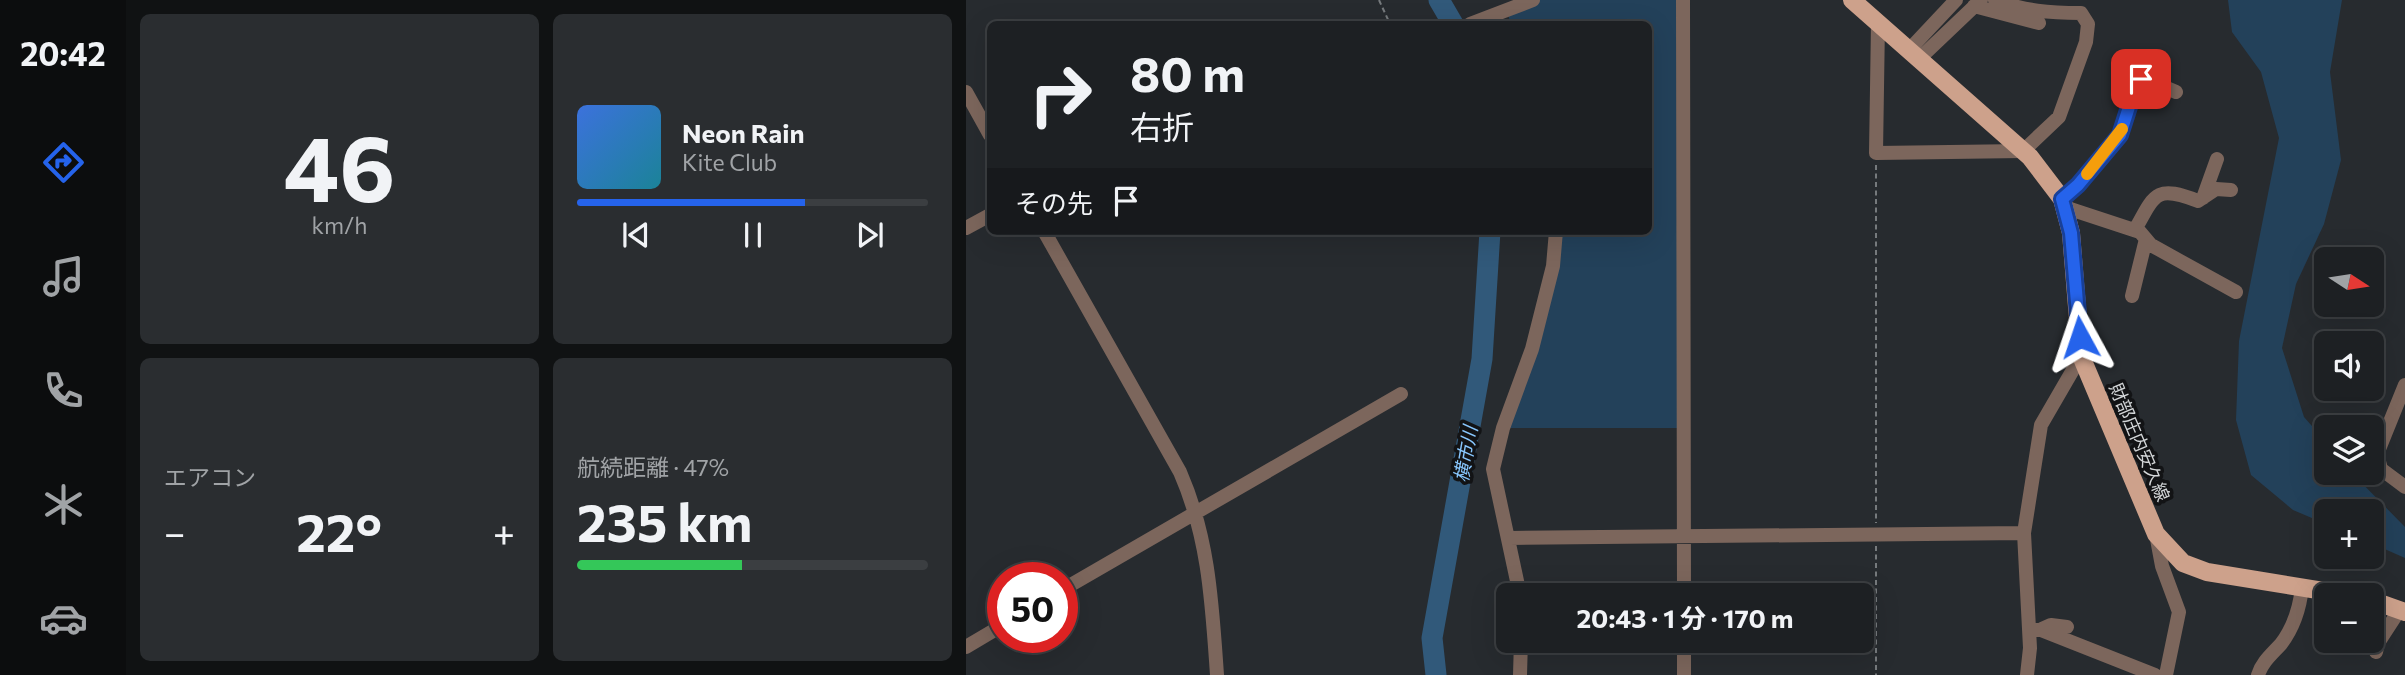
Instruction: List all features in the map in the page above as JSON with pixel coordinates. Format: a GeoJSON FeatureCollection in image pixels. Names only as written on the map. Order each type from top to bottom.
{"type":"FeatureCollection","features":[{"type":"Feature","properties":{"kind":"main road","name":"財部庄内安久線"},"geometry":{"type":"LineString","coordinates":[[1852,0],[2023,151],[2063,203],[2071,233],[2081,356],[2156,534],[2183,563],[2207,572],[2314,589]]}},
{"type":"Feature","properties":{"kind":"main road"},"geometry":{"type":"LineString","coordinates":[[2384,605],[2402,611]]}},
{"type":"Feature","properties":{"kind":"street"},"geometry":{"type":"LineString","coordinates":[[1477,21],[1533,0]]}},
{"type":"Feature","properties":{"kind":"street"},"geometry":{"type":"LineString","coordinates":[[1683,0],[1684,583]]}},
{"type":"Feature","properties":{"kind":"street"},"geometry":{"type":"LineString","coordinates":[[1914,55],[1956,0]]}},
{"type":"Feature","properties":{"kind":"street"},"geometry":{"type":"LineString","coordinates":[[1878,23],[1876,153],[2023,151],[2059,117],[2086,42],[2088,24],[2077,6],[2018,9],[1994,0]]}},
{"type":"Feature","properties":{"kind":"street"},"geometry":{"type":"LineString","coordinates":[[1914,55],[1978,3],[2039,23]]}},
{"type":"Feature","properties":{"kind":"street"},"geometry":{"type":"LineString","coordinates":[[1501,11],[1509,21]]}},
{"type":"Feature","properties":{"kind":"street"},"geometry":{"type":"LineString","coordinates":[[2176,92],[2148,80],[2137,82],[2120,135],[2063,203],[2140,234],[2236,292]]}},
{"type":"Feature","properties":{"kind":"street"},"geometry":{"type":"LineString","coordinates":[[966,92],[987,130]]}},
{"type":"Feature","properties":{"kind":"street"},"geometry":{"type":"LineString","coordinates":[[2203,198],[2217,159]]}},
{"type":"Feature","properties":{"kind":"street"},"geometry":{"type":"LineString","coordinates":[[2132,296],[2140,234],[2152,197],[2162,192],[2174,191],[2198,201],[2223,188],[2231,190]]}},
{"type":"Feature","properties":{"kind":"street"},"geometry":{"type":"LineString","coordinates":[[966,228],[987,217]]}},
{"type":"Feature","properties":{"kind":"street"},"geometry":{"type":"LineString","coordinates":[[1046,235],[1180,472],[1197,510],[1209,575],[1217,675]]}},
{"type":"Feature","properties":{"kind":"street"},"geometry":{"type":"LineString","coordinates":[[1518,583],[1493,469],[1503,428],[1532,349],[1553,266],[1556,235]]}},
{"type":"Feature","properties":{"kind":"street"},"geometry":{"type":"LineString","coordinates":[[2027,675],[2035,630],[2024,533],[2041,425],[2081,356]]}},
{"type":"Feature","properties":{"kind":"street"},"geometry":{"type":"LineString","coordinates":[[2405,385],[2377,454],[2381,469],[2405,487]]}},
{"type":"Feature","properties":{"kind":"street"},"geometry":{"type":"LineString","coordinates":[[1078,581],[1401,394]]}},
{"type":"Feature","properties":{"kind":"street"},"geometry":{"type":"LineString","coordinates":[[1510,538],[2024,533]]}},
{"type":"Feature","properties":{"kind":"street"},"geometry":{"type":"LineString","coordinates":[[2156,534],[2162,566],[2179,612],[2166,675]]}},
{"type":"Feature","properties":{"kind":"street"},"geometry":{"type":"LineString","coordinates":[[2258,675],[2261,666],[2283,642],[2300,605],[2302,587]]}},
{"type":"Feature","properties":{"kind":"street"},"geometry":{"type":"LineString","coordinates":[[2384,635],[2402,611]]}},
{"type":"Feature","properties":{"kind":"street"},"geometry":{"type":"LineString","coordinates":[[2035,630],[2051,625],[2067,627]]}},
{"type":"Feature","properties":{"kind":"street"},"geometry":{"type":"LineString","coordinates":[[2035,630],[2155,675]]}},
{"type":"Feature","properties":{"kind":"street"},"geometry":{"type":"LineString","coordinates":[[966,647],[987,635]]}},
{"type":"Feature","properties":{"kind":"street"},"geometry":{"type":"LineString","coordinates":[[1520,675],[1521,653]]}},
{"type":"Feature","properties":{"kind":"street"},"geometry":{"type":"LineString","coordinates":[[1684,653],[1684,675]]}},
{"type":"Feature","properties":{"kind":"path"},"geometry":{"type":"LineString","coordinates":[[1379,0],[1389,21]]}},
{"type":"Feature","properties":{"kind":"path"},"geometry":{"type":"LineString","coordinates":[[1876,153],[1876,675]]}},
{"type":"Feature","properties":{"kind":"shaded area"},"geometry":{"type":"Polygon","coordinates":[[[1533,0],[1683,0],[1684,428],[1503,428],[1532,349],[1555,235],[1652,235],[1652,21],[1510,21],[1506,9],[1533,0]]]}},
{"type":"Feature","properties":{"kind":"shaded area"},"geometry":{"type":"Polygon","coordinates":[[[2228,0],[2342,0],[2330,72],[2341,160],[2324,224],[2296,284],[2282,348],[2304,417],[2314,428],[2314,485],[2364,485],[2378,499],[2314,499],[2314,519],[2293,510],[2251,475],[2236,420],[2239,341],[2279,138],[2261,72],[2232,32],[2228,0]]]}},
{"type":"Feature","properties":{"kind":"shaded area"},"geometry":{"type":"Polygon","coordinates":[[[2384,506],[2405,527],[2405,558],[2384,549],[2384,506]]]}},
{"type":"Feature","properties":{"kind":"waterway","name":"横市川"},"geometry":{"type":"LineString","coordinates":[[1439,0],[1451,21]]}},
{"type":"Feature","properties":{"kind":"waterway","name":"横市川"},"geometry":{"type":"LineString","coordinates":[[1436,675],[1432,638],[1482,359],[1490,235]]}},
{"type":"Feature","properties":{"kind":"slow traffic"},"geometry":{"type":"LineString","coordinates":[[2087,174],[2120,135],[2122,129]]}},
{"type":"Feature","properties":{"kind":"route"},"geometry":{"type":"LineString","coordinates":[[2080,337],[2071,233],[2062,199],[2078,185],[2120,135],[2137,82],[2141,79]]}}]}
